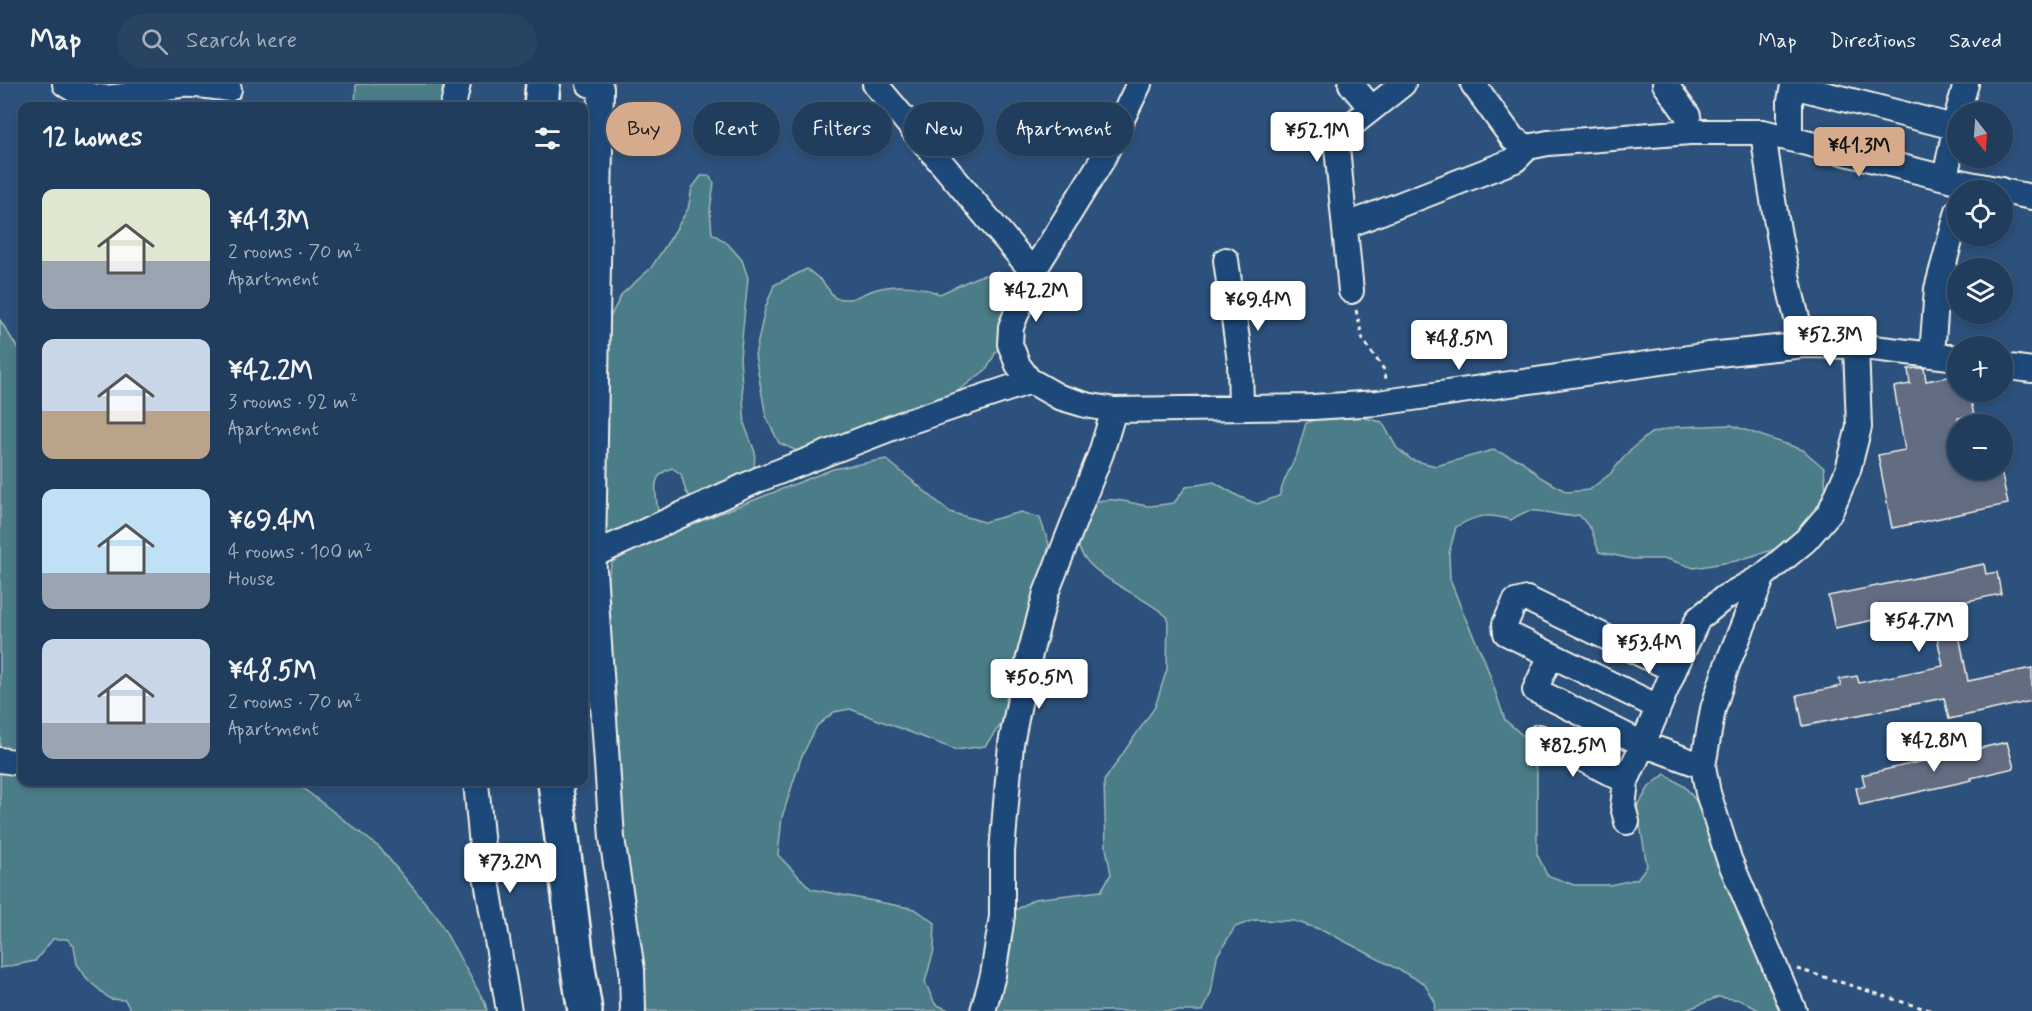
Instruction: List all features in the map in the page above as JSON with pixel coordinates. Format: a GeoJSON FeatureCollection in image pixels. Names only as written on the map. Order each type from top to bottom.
{"type":"FeatureCollection","features":[{"type":"Feature","properties":{"kind":"highway"},"geometry":{"type":"LineString","coordinates":[[542,102],[543,84]]}},
{"type":"Feature","properties":{"kind":"highway"},"geometry":{"type":"LineString","coordinates":[[555,786],[585,1011]]}},
{"type":"Feature","properties":{"kind":"street"},"geometry":{"type":"LineString","coordinates":[[65,84],[84,94],[99,98],[115,98],[183,85],[229,89]]}},
{"type":"Feature","properties":{"kind":"street"},"geometry":{"type":"LineString","coordinates":[[454,102],[458,84]]}},
{"type":"Feature","properties":{"kind":"street"},"geometry":{"type":"LineString","coordinates":[[589,84],[601,88],[593,555],[612,838],[632,970],[633,1011]]}},
{"type":"Feature","properties":{"kind":"street"},"geometry":{"type":"LineString","coordinates":[[875,84],[1033,272]]}},
{"type":"Feature","properties":{"kind":"street"},"geometry":{"type":"LineString","coordinates":[[1138,84],[1101,162],[1033,272],[1011,327],[1010,344],[1018,365],[1031,381],[1059,397],[1114,410],[1313,407],[1378,404],[1709,355],[1804,345],[1856,346],[1947,356]]}},
{"type":"Feature","properties":{"kind":"street"},"geometry":{"type":"LineString","coordinates":[[1351,84],[1371,108]]}},
{"type":"Feature","properties":{"kind":"street"},"geometry":{"type":"LineString","coordinates":[[1351,291],[1336,137],[1403,84]]}},
{"type":"Feature","properties":{"kind":"street"},"geometry":{"type":"LineString","coordinates":[[1665,84],[1688,116],[1690,132]]}},
{"type":"Feature","properties":{"kind":"street"},"geometry":{"type":"LineString","coordinates":[[1961,102],[1966,84]]}},
{"type":"Feature","properties":{"kind":"street"},"geometry":{"type":"LineString","coordinates":[[1477,85],[1513,139],[1528,147]]}},
{"type":"Feature","properties":{"kind":"street"},"geometry":{"type":"LineString","coordinates":[[1790,138],[1790,101],[1793,85],[1947,116]]}},
{"type":"Feature","properties":{"kind":"street"},"geometry":{"type":"LineString","coordinates":[[1345,226],[1515,160],[1528,147],[1548,143],[1690,132],[1763,132],[1947,181]]}},
{"type":"Feature","properties":{"kind":"street"},"geometry":{"type":"LineString","coordinates":[[1763,132],[1776,228],[1793,307],[1804,345]]}},
{"type":"Feature","properties":{"kind":"street"},"geometry":{"type":"LineString","coordinates":[[2013,193],[2032,197]]}},
{"type":"Feature","properties":{"kind":"street"},"geometry":{"type":"LineString","coordinates":[[1932,354],[1937,288],[1948,246]]}},
{"type":"Feature","properties":{"kind":"street"},"geometry":{"type":"LineString","coordinates":[[1226,260],[1240,363],[1241,408]]}},
{"type":"Feature","properties":{"kind":"street"},"geometry":{"type":"LineString","coordinates":[[1627,822],[1623,807],[1626,781],[1698,619],[1724,598],[1763,576],[1806,540],[1830,512],[1848,470],[1859,427],[1856,346]]}},
{"type":"Feature","properties":{"kind":"street"},"geometry":{"type":"LineString","coordinates":[[2013,367],[2032,370]]}},
{"type":"Feature","properties":{"kind":"street"},"geometry":{"type":"LineString","coordinates":[[593,555],[760,479],[902,424],[1031,381]]}},
{"type":"Feature","properties":{"kind":"street"},"geometry":{"type":"LineString","coordinates":[[983,1011],[993,975],[1002,916],[1002,852],[1011,744],[1025,673],[1046,593],[1101,453],[1114,410]]}},
{"type":"Feature","properties":{"kind":"street"},"geometry":{"type":"LineString","coordinates":[[1763,576],[1727,665],[1713,709],[1703,766],[1708,793],[1729,858],[1794,1011]]}},
{"type":"Feature","properties":{"kind":"street"},"geometry":{"type":"LineString","coordinates":[[1658,707],[1506,633],[1504,624],[1515,602],[1527,599],[1674,670]]}},
{"type":"Feature","properties":{"kind":"street"},"geometry":{"type":"LineString","coordinates":[[1551,655],[1535,690],[1643,744],[1703,766]]}},
{"type":"Feature","properties":{"kind":"street"},"geometry":{"type":"LineString","coordinates":[[1539,737],[1626,781]]}},
{"type":"Feature","properties":{"kind":"street"},"geometry":{"type":"LineString","coordinates":[[0,760],[18,762]]}},
{"type":"Feature","properties":{"kind":"street"},"geometry":{"type":"LineString","coordinates":[[476,786],[483,857],[509,1011]]}},
{"type":"Feature","properties":{"kind":"path"},"geometry":{"type":"LineString","coordinates":[[1351,291],[1364,340],[1385,371],[1386,380]]}},
{"type":"Feature","properties":{"kind":"path"},"geometry":{"type":"LineString","coordinates":[[1775,968],[1793,968],[1858,986],[1885,998],[1933,1011]]}},
{"type":"Feature","properties":{"kind":"green space"},"geometry":{"type":"Polygon","coordinates":[[[356,84],[443,84],[441,102],[355,102],[356,84]]]}},
{"type":"Feature","properties":{"kind":"green space"},"geometry":{"type":"Polygon","coordinates":[[[701,176],[709,176],[714,183],[710,210],[712,233],[728,244],[742,260],[748,278],[740,358],[745,426],[755,452],[754,470],[692,499],[686,492],[681,474],[672,468],[664,471],[656,486],[658,514],[611,534],[601,527],[605,327],[622,294],[651,268],[672,236],[688,209],[692,188],[701,176]]]}},
{"type":"Feature","properties":{"kind":"green space"},"geometry":{"type":"Polygon","coordinates":[[[807,269],[822,281],[835,298],[846,299],[879,288],[897,286],[914,287],[940,294],[977,277],[997,272],[1005,277],[999,346],[987,369],[951,396],[864,432],[797,451],[779,443],[766,417],[755,355],[765,309],[774,285],[807,269]]]}},
{"type":"Feature","properties":{"kind":"green space"},"geometry":{"type":"Polygon","coordinates":[[[0,320],[18,349],[18,786],[300,786],[380,848],[437,917],[485,1003],[487,1011],[131,1011],[125,1000],[110,999],[88,980],[77,964],[74,946],[67,939],[53,939],[35,961],[0,968],[0,320]]]}},
{"type":"Feature","properties":{"kind":"green space"},"geometry":{"type":"Polygon","coordinates":[[[1356,416],[1382,422],[1397,448],[1412,460],[1436,466],[1493,450],[1522,461],[1540,477],[1567,492],[1589,490],[1610,474],[1630,450],[1651,433],[1676,427],[1731,425],[1803,450],[1824,468],[1826,490],[1812,518],[1779,548],[1736,561],[1694,568],[1667,559],[1632,559],[1599,552],[1591,529],[1579,515],[1566,516],[1535,511],[1524,512],[1511,520],[1496,516],[1482,516],[1463,523],[1456,527],[1449,553],[1450,579],[1485,661],[1505,720],[1528,740],[1537,772],[1537,854],[1547,875],[1574,885],[1610,885],[1637,879],[1647,866],[1637,807],[1649,787],[1665,774],[1685,787],[1701,807],[1723,872],[1749,936],[1784,1011],[1760,1011],[1741,1000],[1718,997],[1684,1011],[1434,1011],[1435,1002],[1424,983],[1325,931],[1294,921],[1254,920],[1235,927],[1217,956],[1211,993],[1203,1011],[995,1011],[1001,998],[1002,951],[1011,913],[1034,899],[1101,891],[1111,874],[1106,848],[1104,781],[1155,707],[1167,669],[1168,618],[1156,608],[1105,577],[1091,565],[1080,551],[1077,536],[1082,518],[1094,503],[1101,500],[1116,500],[1147,506],[1174,503],[1186,487],[1214,482],[1257,504],[1279,496],[1297,454],[1306,423],[1323,417],[1356,416]]]}},
{"type":"Feature","properties":{"kind":"green space"},"geometry":{"type":"Polygon","coordinates":[[[886,459],[950,512],[984,522],[1021,512],[1040,518],[1049,544],[1039,593],[1002,723],[985,746],[956,750],[850,709],[834,712],[817,726],[801,758],[782,817],[778,855],[811,889],[915,909],[935,923],[934,950],[925,982],[935,1004],[951,1011],[645,1011],[627,882],[603,594],[612,562],[652,540],[833,469],[886,459]]]}},
{"type":"Feature","properties":{"kind":"building"},"geometry":{"type":"Polygon","coordinates":[[[1924,368],[1926,381],[1947,377],[1947,402],[1971,402],[1974,414],[1947,414],[1947,480],[2003,480],[2008,504],[1892,528],[1878,455],[1905,450],[1894,387],[1910,384],[1908,369],[1924,368]]]}},
{"type":"Feature","properties":{"kind":"building"},"geometry":{"type":"Polygon","coordinates":[[[1984,564],[1986,574],[1997,572],[2001,594],[1953,604],[1968,681],[2032,668],[2032,701],[1949,719],[1944,698],[1803,726],[1797,695],[1841,686],[1839,679],[1857,676],[1859,683],[1943,666],[1931,608],[1835,628],[1828,596],[1984,564]]]}},
{"type":"Feature","properties":{"kind":"building"},"geometry":{"type":"Polygon","coordinates":[[[2007,742],[2014,768],[1971,778],[1972,780],[1860,805],[1856,788],[1865,786],[1862,775],[2007,742]]]}}]}
